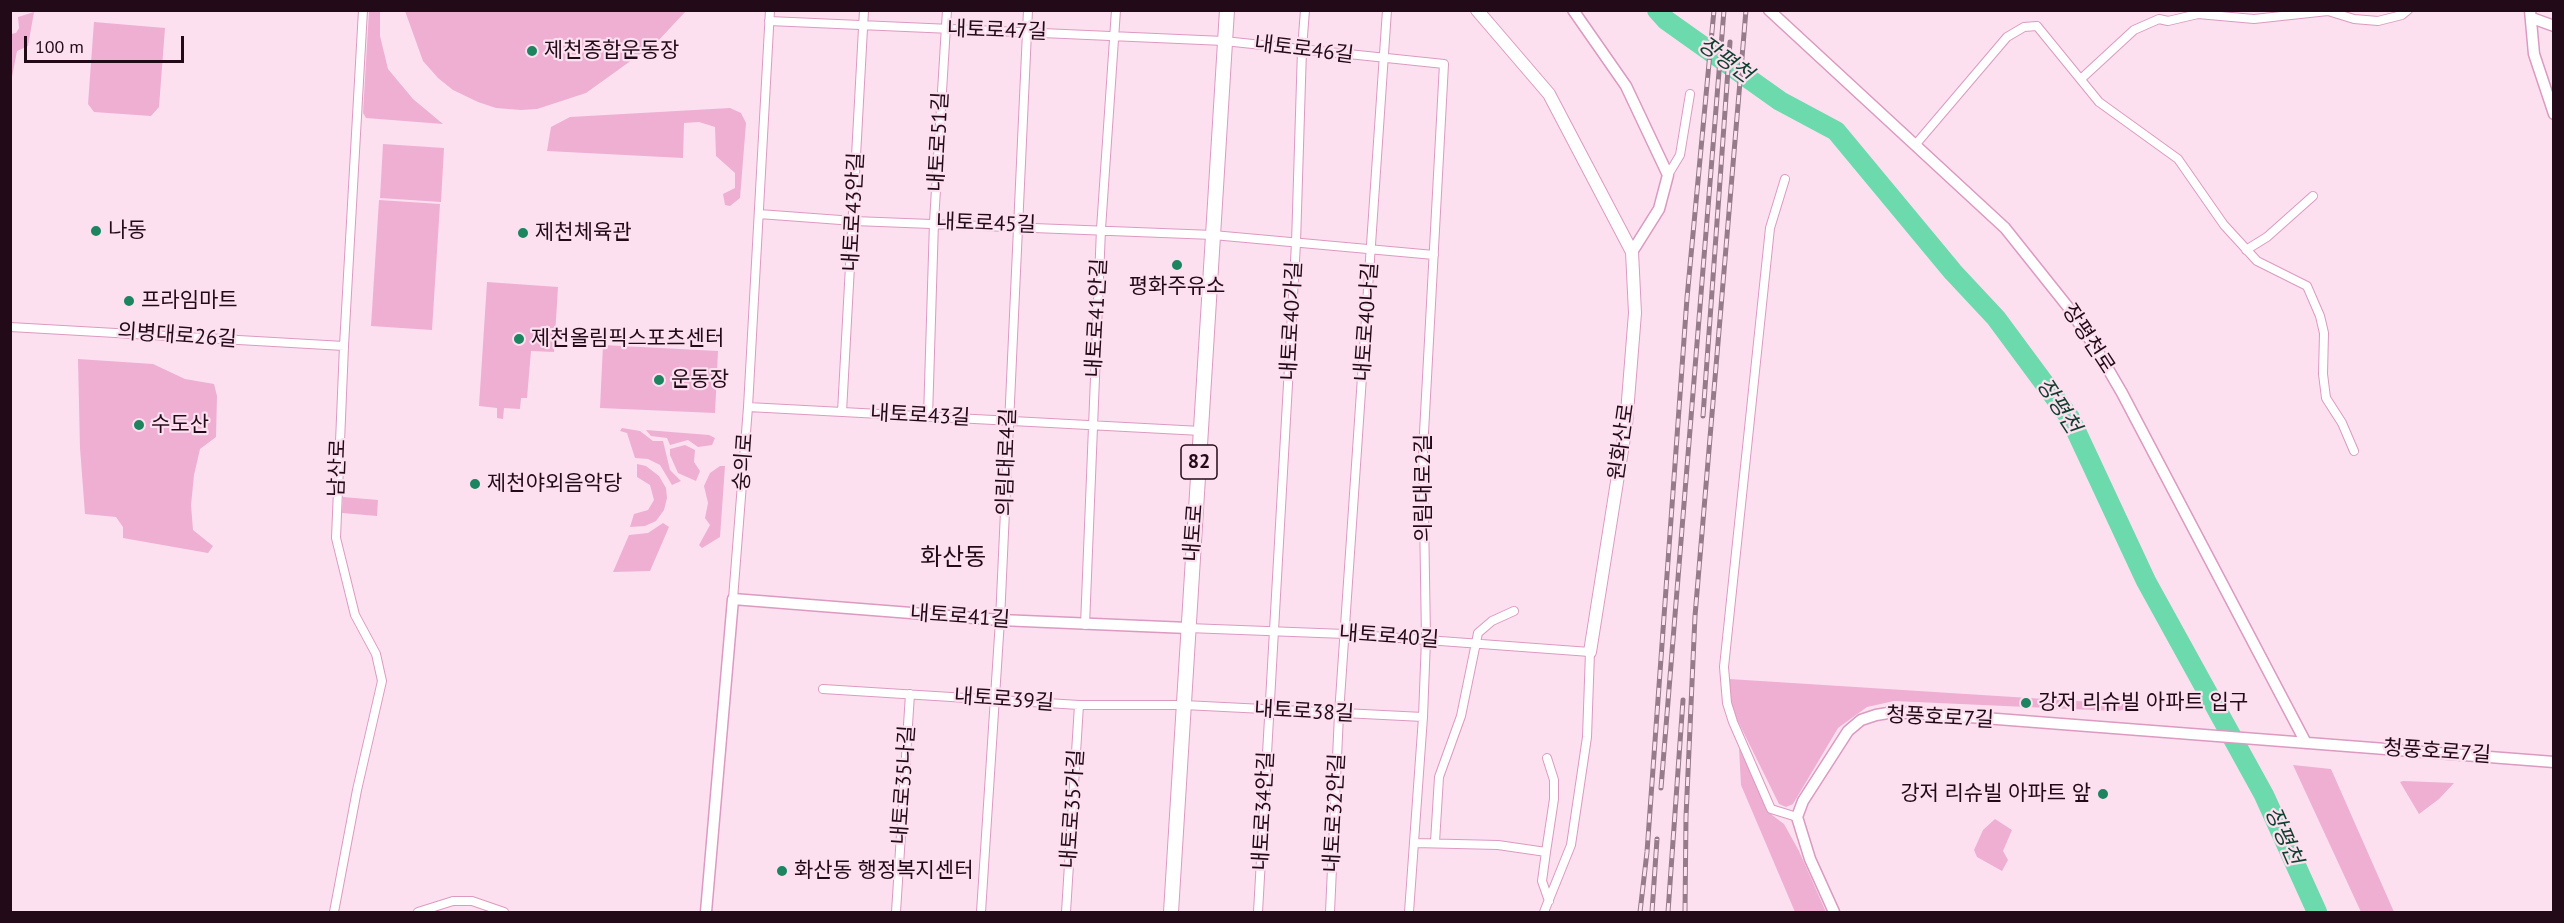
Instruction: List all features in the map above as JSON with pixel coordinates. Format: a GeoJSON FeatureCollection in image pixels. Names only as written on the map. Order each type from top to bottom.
{"type":"FeatureCollection","features":[{"type":"Feature","properties":{"kind":"main road","name":"내토로"},"geometry":{"type":"LineString","coordinates":[[1171,912],[1227,10]]}},
{"type":"Feature","properties":{"kind":"main road","name":"원화산로"},"geometry":{"type":"LineString","coordinates":[[1477,10],[1549,94],[1632,252],[1635,313],[1626,425],[1590,652]]}},
{"type":"Feature","properties":{"kind":"street","name":"남산로"},"geometry":{"type":"LineString","coordinates":[[334,912],[357,790],[382,681],[376,654],[355,615],[336,538],[344,346],[363,10]]}},
{"type":"Feature","properties":{"kind":"street","name":"숭의로"},"geometry":{"type":"LineString","coordinates":[[706,912],[748,407],[770,10]]}},
{"type":"Feature","properties":{"kind":"street","name":"내토로43안길"},"geometry":{"type":"LineString","coordinates":[[842,412],[864,10]]}},
{"type":"Feature","properties":{"kind":"street","name":"내토로51길"},"geometry":{"type":"LineString","coordinates":[[928,417],[934,222],[947,10]]}},
{"type":"Feature","properties":{"kind":"street","name":"의림대로4길"},"geometry":{"type":"LineString","coordinates":[[981,912],[1000,620],[1028,10]]}},
{"type":"Feature","properties":{"kind":"street","name":"내토로41안길"},"geometry":{"type":"LineString","coordinates":[[1085,625],[1101,229],[1116,10]]}},
{"type":"Feature","properties":{"kind":"street","name":"내토로40가길"},"geometry":{"type":"LineString","coordinates":[[1269,710],[1296,243],[1305,10]]}},
{"type":"Feature","properties":{"kind":"street","name":"내토로40나길"},"geometry":{"type":"LineString","coordinates":[[1340,714],[1387,10]]}},
{"type":"Feature","properties":{"kind":"street"},"geometry":{"type":"LineString","coordinates":[[1573,10],[1626,86],[1668,174]]}},
{"type":"Feature","properties":{"kind":"street"},"geometry":{"type":"LineString","coordinates":[[2082,78],[2134,30],[2158,15],[2168,21],[2198,14],[2254,19],[2328,11],[2354,19],[2378,21],[2402,15],[2408,10]]}},
{"type":"Feature","properties":{"kind":"street","name":"장평천로"},"geometry":{"type":"LineString","coordinates":[[1772,12],[2005,228],[2097,350],[2306,743]]}},
{"type":"Feature","properties":{"kind":"street"},"geometry":{"type":"LineString","coordinates":[[2531,14],[2553,26]]}},
{"type":"Feature","properties":{"kind":"street"},"geometry":{"type":"LineString","coordinates":[[2531,14],[2534,54],[2553,114]]}},
{"type":"Feature","properties":{"kind":"street","name":"내토로47길"},"geometry":{"type":"LineString","coordinates":[[769,21],[1224,41]]}},
{"type":"Feature","properties":{"kind":"street"},"geometry":{"type":"LineString","coordinates":[[1916,144],[1997,46],[2024,27],[2031,25],[2041,29],[2099,102],[2178,159],[2224,225],[2246,250],[2258,261],[2280,274],[2303,282],[2312,295],[2324,333],[2323,374],[2326,398],[2342,423],[2354,451]]}},
{"type":"Feature","properties":{"kind":"street","name":"내토로46길"},"geometry":{"type":"LineString","coordinates":[[1224,41],[1444,64]]}},
{"type":"Feature","properties":{"kind":"street","name":"의림대로2길"},"geometry":{"type":"LineString","coordinates":[[1409,912],[1423,717],[1426,639],[1423,451],[1444,64]]}},
{"type":"Feature","properties":{"kind":"street"},"geometry":{"type":"LineString","coordinates":[[1632,252],[1659,209],[1668,174],[1680,155],[1690,94]]}},
{"type":"Feature","properties":{"kind":"street"},"geometry":{"type":"LineString","coordinates":[[1785,179],[1770,228],[1724,667],[1727,703],[1733,722],[1771,810],[1797,817],[1810,859],[1834,912]]}},
{"type":"Feature","properties":{"kind":"street"},"geometry":{"type":"LineString","coordinates":[[2246,250],[2267,237],[2313,196]]}},
{"type":"Feature","properties":{"kind":"street","name":"내토로45길"},"geometry":{"type":"LineString","coordinates":[[759,214],[854,221],[1019,225],[1213,235],[1434,255]]}},
{"type":"Feature","properties":{"kind":"street","name":"의병대로26길"},"geometry":{"type":"LineString","coordinates":[[10,327],[344,346]]}},
{"type":"Feature","properties":{"kind":"street","name":"내토로43길"},"geometry":{"type":"LineString","coordinates":[[748,407],[1092,423],[1201,431]]}},
{"type":"Feature","properties":{"kind":"street","name":"내토로41길"},"geometry":{"type":"LineString","coordinates":[[733,599],[1000,620],[1188,628]]}},
{"type":"Feature","properties":{"kind":"street"},"geometry":{"type":"LineString","coordinates":[[1435,842],[1439,777],[1461,716],[1474,643],[1482,627],[1514,611]]}},
{"type":"Feature","properties":{"kind":"street","name":"내토로40길"},"geometry":{"type":"LineString","coordinates":[[1188,628],[1345,634],[1590,652]]}},
{"type":"Feature","properties":{"kind":"street","name":"원화산로"},"geometry":{"type":"LineString","coordinates":[[1545,912],[1571,845],[1587,737],[1590,652]]}},
{"type":"Feature","properties":{"kind":"street","name":"내토로39길"},"geometry":{"type":"LineString","coordinates":[[823,688],[1079,705],[1184,705]]}},
{"type":"Feature","properties":{"kind":"street","name":"내토로35나길"},"geometry":{"type":"LineString","coordinates":[[896,912],[910,694]]}},
{"type":"Feature","properties":{"kind":"street","name":"내토로35가길"},"geometry":{"type":"LineString","coordinates":[[1066,912],[1079,705]]}},
{"type":"Feature","properties":{"kind":"street","name":"내토로38길"},"geometry":{"type":"LineString","coordinates":[[1184,705],[1423,717]]}},
{"type":"Feature","properties":{"kind":"street","name":"내토로34안길"},"geometry":{"type":"LineString","coordinates":[[1258,912],[1269,710]]}},
{"type":"Feature","properties":{"kind":"street","name":"청풍호로7길"},"geometry":{"type":"LineString","coordinates":[[1797,817],[1803,801],[1848,731],[1861,720],[1894,712],[2169,731],[2553,762]]}},
{"type":"Feature","properties":{"kind":"street","name":"내토로32안길"},"geometry":{"type":"LineString","coordinates":[[1330,912],[1340,714]]}},
{"type":"Feature","properties":{"kind":"street"},"geometry":{"type":"LineString","coordinates":[[1547,758],[1554,780],[1554,799],[1542,881],[1549,901]]}},
{"type":"Feature","properties":{"kind":"street"},"geometry":{"type":"LineString","coordinates":[[1415,843],[1498,845],[1546,852]]}},
{"type":"Feature","properties":{"kind":"street"},"geometry":{"type":"LineString","coordinates":[[418,912],[453,901],[472,901],[504,912]]}},
{"type":"Feature","properties":{"kind":"shaded area","name":"제천종합운동장"},"geometry":{"type":"Polygon","coordinates":[[[405,10],[686,11],[657,42],[586,93],[537,109],[521,110],[496,108],[478,102],[453,90],[438,78],[423,61],[405,10]]]}},
{"type":"Feature","properties":{"kind":"shaded area"},"geometry":{"type":"Polygon","coordinates":[[[369,11],[380,11],[380,36],[388,69],[413,99],[443,124],[366,118],[363,113],[369,11]]]}},
{"type":"Feature","properties":{"kind":"shaded area"},"geometry":{"type":"Polygon","coordinates":[[[34,12],[28,46],[17,51],[11,82],[11,34],[16,33],[19,28],[18,17],[34,12]]]}},
{"type":"Feature","properties":{"kind":"shaded area"},"geometry":{"type":"Polygon","coordinates":[[[94,22],[165,28],[159,107],[151,116],[94,112],[88,104],[94,22]]]}},
{"type":"Feature","properties":{"kind":"shaded area"},"geometry":{"type":"Polygon","coordinates":[[[730,108],[741,113],[746,123],[740,198],[730,206],[725,205],[723,194],[735,188],[735,173],[716,156],[715,127],[699,122],[684,123],[683,158],[547,151],[551,127],[570,117],[730,108]]]}},
{"type":"Feature","properties":{"kind":"shaded area"},"geometry":{"type":"Polygon","coordinates":[[[383,144],[444,148],[441,202],[380,198],[383,144]]]}},
{"type":"Feature","properties":{"kind":"shaded area"},"geometry":{"type":"Polygon","coordinates":[[[379,200],[440,204],[432,330],[371,326],[379,200]]]}},
{"type":"Feature","properties":{"kind":"shaded area","name":"제천올림픽스포츠센터"},"geometry":{"type":"Polygon","coordinates":[[[487,282],[558,287],[554,352],[531,351],[527,398],[521,398],[520,409],[504,408],[503,419],[497,418],[497,408],[479,406],[487,282]]]}},
{"type":"Feature","properties":{"kind":"shaded area","name":"운동장"},"geometry":{"type":"Polygon","coordinates":[[[603,345],[718,351],[715,413],[600,408],[603,345]]]}},
{"type":"Feature","properties":{"kind":"shaded area"},"geometry":{"type":"Polygon","coordinates":[[[78,359],[153,364],[185,379],[214,384],[217,396],[216,437],[200,449],[191,505],[193,530],[213,546],[208,553],[123,538],[123,527],[116,517],[85,514],[80,448],[78,359]]]}},
{"type":"Feature","properties":{"kind":"shaded area"},"geometry":{"type":"Polygon","coordinates":[[[622,428],[640,431],[653,441],[663,441],[670,470],[681,481],[672,485],[660,465],[648,459],[635,458],[627,433],[620,431],[622,428]]]}},
{"type":"Feature","properties":{"kind":"shaded area"},"geometry":{"type":"Polygon","coordinates":[[[646,430],[709,435],[715,438],[712,445],[698,447],[688,440],[670,445],[667,438],[651,436],[646,430]]]}},
{"type":"Feature","properties":{"kind":"shaded area"},"geometry":{"type":"Polygon","coordinates":[[[685,445],[695,450],[694,462],[700,471],[696,481],[678,473],[670,455],[670,449],[685,445]]]}},
{"type":"Feature","properties":{"kind":"shaded area"},"geometry":{"type":"Polygon","coordinates":[[[637,464],[646,466],[659,476],[666,488],[667,498],[664,510],[656,521],[645,526],[630,527],[634,514],[648,510],[654,500],[650,485],[637,477],[637,464]]]}},
{"type":"Feature","properties":{"kind":"shaded area"},"geometry":{"type":"Polygon","coordinates":[[[720,466],[725,466],[720,537],[702,548],[699,545],[710,525],[705,518],[708,503],[704,486],[710,473],[720,466]]]}},
{"type":"Feature","properties":{"kind":"shaded area"},"geometry":{"type":"Polygon","coordinates":[[[343,497],[378,500],[377,516],[342,513],[343,497]]]}},
{"type":"Feature","properties":{"kind":"shaded area"},"geometry":{"type":"Polygon","coordinates":[[[663,523],[669,527],[650,571],[613,572],[629,535],[648,533],[663,523]]]}},
{"type":"Feature","properties":{"kind":"shaded area"},"geometry":{"type":"Polygon","coordinates":[[[1729,679],[2128,705],[2123,710],[2115,711],[1894,701],[1867,707],[1838,728],[1793,804],[1786,807],[1779,804],[1732,709],[1729,679]]]}},
{"type":"Feature","properties":{"kind":"shaded area"},"geometry":{"type":"Polygon","coordinates":[[[1739,748],[1772,815],[1784,824],[1799,851],[1826,912],[1795,912],[1741,785],[1739,748]]]}},
{"type":"Feature","properties":{"kind":"shaded area"},"geometry":{"type":"Polygon","coordinates":[[[2293,765],[2331,769],[2394,912],[2361,912],[2293,765]]]}},
{"type":"Feature","properties":{"kind":"shaded area"},"geometry":{"type":"Polygon","coordinates":[[[2400,782],[2454,783],[2439,799],[2419,814],[2400,782]]]}},
{"type":"Feature","properties":{"kind":"shaded area"},"geometry":{"type":"Polygon","coordinates":[[[1995,819],[2012,830],[2003,851],[2008,860],[2002,871],[1977,857],[1974,850],[1983,830],[1995,819]]]}},
{"type":"Feature","properties":{"kind":"waterway","name":"장평천"},"geometry":{"type":"LineString","coordinates":[[1657,10],[1666,20],[1780,101],[1836,131],[1953,272],[1996,318],[2070,418],[2146,581],[2264,795],[2317,912]]}},
{"type":"Feature","properties":{"kind":"railway"},"geometry":{"type":"LineString","coordinates":[[1640,912],[1647,852],[1687,298],[1714,10]]}},
{"type":"Feature","properties":{"kind":"railway"},"geometry":{"type":"LineString","coordinates":[[1661,788],[1724,10]]}},
{"type":"Feature","properties":{"kind":"railway"},"geometry":{"type":"LineString","coordinates":[[1685,912],[1686,817],[1695,616],[1746,10]]}},
{"type":"Feature","properties":{"kind":"railway"},"geometry":{"type":"LineString","coordinates":[[1703,416],[1730,42]]}},
{"type":"Feature","properties":{"kind":"railway"},"geometry":{"type":"LineString","coordinates":[[1668,912],[1683,700]]}},
{"type":"Feature","properties":{"kind":"railway"},"geometry":{"type":"LineString","coordinates":[[1652,912],[1657,839]]}},
{"type":"Feature","properties":{"kind":"place","name":"제천종합운동장"},"geometry":{"type":"Point","coordinates":[532,51]}},
{"type":"Feature","properties":{"kind":"place","name":"나동"},"geometry":{"type":"Point","coordinates":[96,231]}},
{"type":"Feature","properties":{"kind":"place","name":"제천체육관"},"geometry":{"type":"Point","coordinates":[523,233]}},
{"type":"Feature","properties":{"kind":"place","name":"평화주유소"},"geometry":{"type":"Point","coordinates":[1177,265]}},
{"type":"Feature","properties":{"kind":"place","name":"프라임마트"},"geometry":{"type":"Point","coordinates":[129,301]}},
{"type":"Feature","properties":{"kind":"place","name":"제천올림픽스포츠센터"},"geometry":{"type":"Point","coordinates":[519,339]}},
{"type":"Feature","properties":{"kind":"place","name":"운동장"},"geometry":{"type":"Point","coordinates":[659,380]}},
{"type":"Feature","properties":{"kind":"place","name":"수도산"},"geometry":{"type":"Point","coordinates":[139,425]}},
{"type":"Feature","properties":{"kind":"place","name":"제천야외음악당"},"geometry":{"type":"Point","coordinates":[475,484]}},
{"type":"Feature","properties":{"kind":"place","name":"강저 리슈빌 아파트 입구"},"geometry":{"type":"Point","coordinates":[2026,703]}},
{"type":"Feature","properties":{"kind":"place","name":"강저 리슈빌 아파트 앞"},"geometry":{"type":"Point","coordinates":[2103,794]}},
{"type":"Feature","properties":{"kind":"place","name":"화산동 행정복지센터"},"geometry":{"type":"Point","coordinates":[782,871]}},
{"type":"Feature","properties":{"kind":"district","name":"화산동"},"geometry":{"type":"Point","coordinates":[953,558]}}]}
